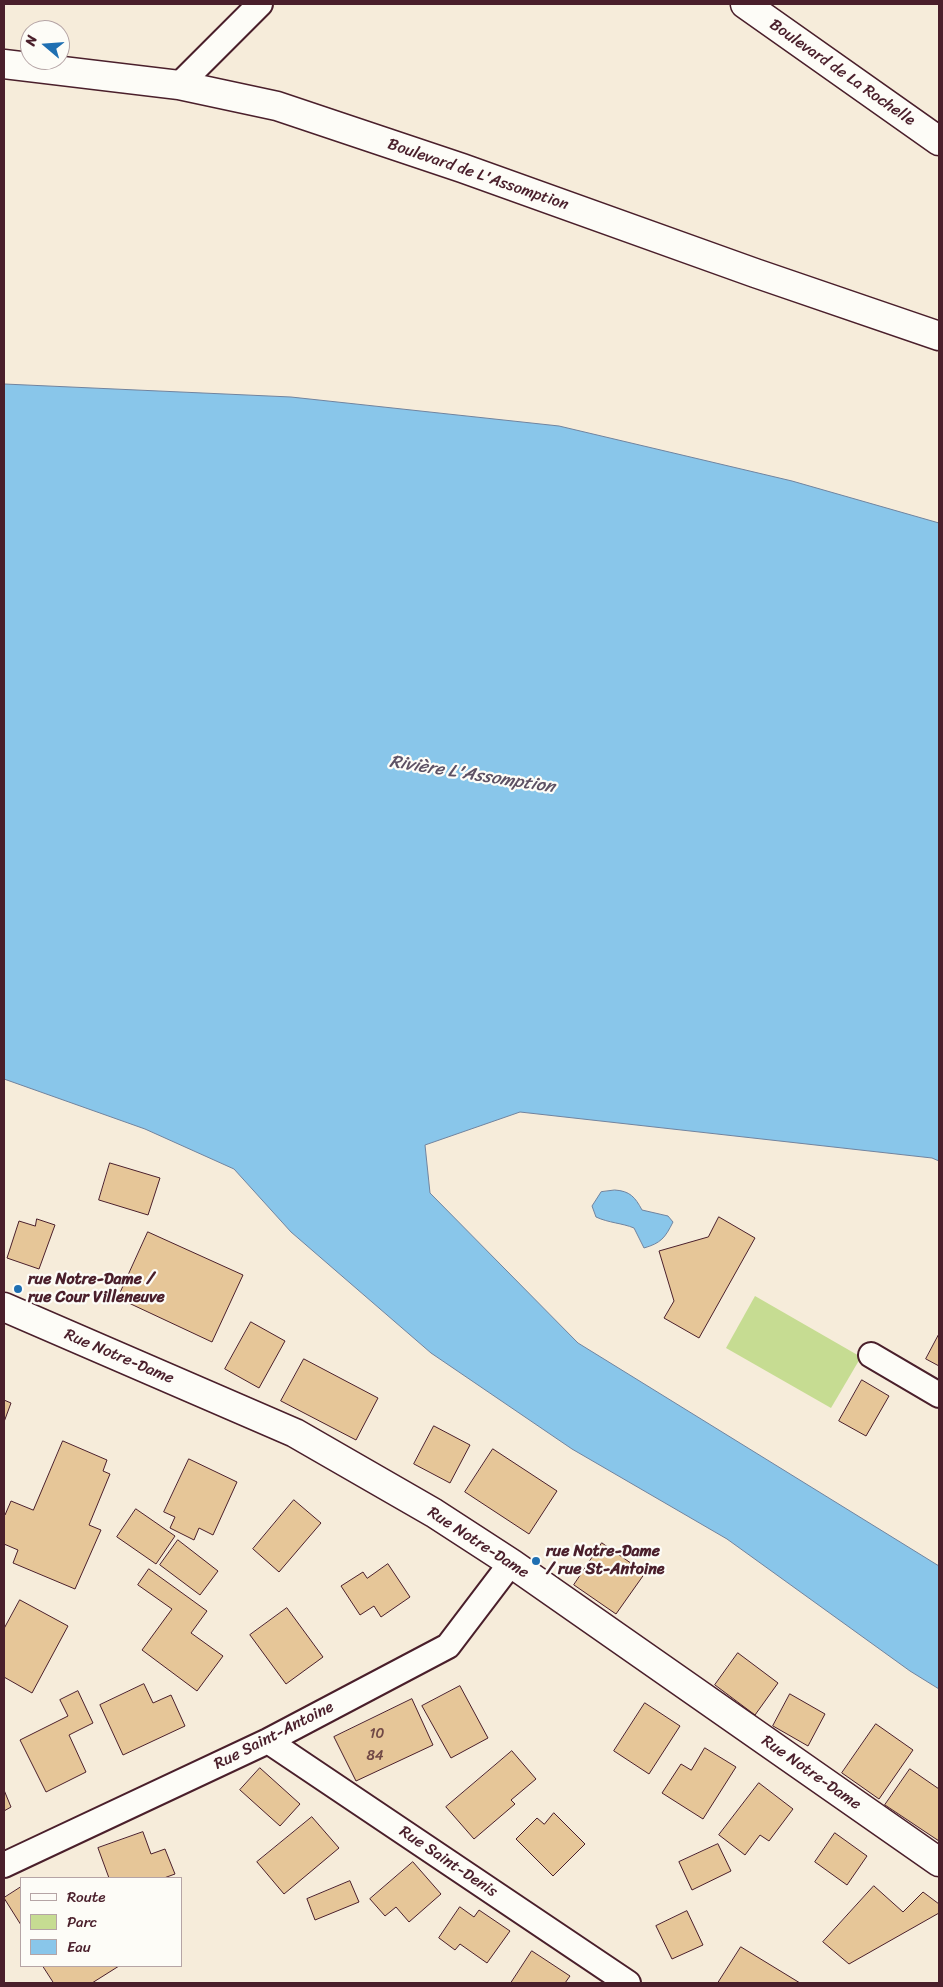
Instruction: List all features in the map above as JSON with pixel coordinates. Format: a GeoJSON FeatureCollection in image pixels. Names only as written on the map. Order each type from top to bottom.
{"type":"FeatureCollection","features":[{"type":"Feature","properties":{"kind":"street"},"geometry":{"type":"LineString","coordinates":[[179,86],[260,4]]}},
{"type":"Feature","properties":{"kind":"street","name":"Boulevard de La Rochelle"},"geometry":{"type":"LineString","coordinates":[[745,4],[939,141]]}},
{"type":"Feature","properties":{"kind":"street","name":"Boulevard de L'Assomption"},"geometry":{"type":"LineString","coordinates":[[4,64],[179,86],[277,106],[462,168],[755,273],[939,336]]}},
{"type":"Feature","properties":{"kind":"street","name":"Rue Notre-Dame"},"geometry":{"type":"LineString","coordinates":[[4,1307],[295,1433],[434,1513],[511,1563],[939,1862]]}},
{"type":"Feature","properties":{"kind":"street"},"geometry":{"type":"LineString","coordinates":[[871,1355],[939,1395]]}},
{"type":"Feature","properties":{"kind":"street","name":"Rue Saint-Antoine"},"geometry":{"type":"LineString","coordinates":[[4,1865],[268,1741],[448,1646],[511,1563]]}},
{"type":"Feature","properties":{"kind":"street","name":"Rue Saint-Denis"},"geometry":{"type":"LineString","coordinates":[[268,1741],[628,1983]]}},
{"type":"Feature","properties":{"kind":"green space"},"geometry":{"type":"Polygon","coordinates":[[[755,1296],[861,1357],[831,1408],[726,1348],[755,1296]]]}},
{"type":"Feature","properties":{"kind":"water","name":"Rivière L'Assomption"},"geometry":{"type":"Polygon","coordinates":[[[4,384],[291,397],[559,426],[792,481],[939,523],[939,1161],[932,1158],[520,1112],[425,1145],[430,1193],[578,1343],[939,1566],[939,1689],[910,1671],[727,1539],[572,1449],[431,1353],[291,1232],[234,1169],[145,1129],[4,1079],[4,384]]]}},
{"type":"Feature","properties":{"kind":"water"},"geometry":{"type":"Polygon","coordinates":[[[615,1190],[632,1196],[642,1210],[668,1216],[673,1222],[662,1239],[644,1248],[634,1228],[596,1217],[592,1206],[601,1192],[615,1190]]]}},
{"type":"Feature","properties":{"kind":"building"},"geometry":{"type":"Polygon","coordinates":[[[110,1163],[160,1178],[148,1215],[99,1200],[110,1163]]]}},
{"type":"Feature","properties":{"kind":"building"},"geometry":{"type":"Polygon","coordinates":[[[719,1217],[755,1238],[699,1338],[664,1318],[674,1301],[659,1251],[708,1237],[719,1217]]]}},
{"type":"Feature","properties":{"kind":"building"},"geometry":{"type":"Polygon","coordinates":[[[37,1219],[55,1225],[39,1269],[7,1258],[19,1221],[35,1226],[37,1219]]]}},
{"type":"Feature","properties":{"kind":"building"},"geometry":{"type":"Polygon","coordinates":[[[148,1232],[243,1275],[212,1342],[118,1298],[148,1232]]]}},
{"type":"Feature","properties":{"kind":"building"},"geometry":{"type":"Polygon","coordinates":[[[251,1322],[285,1341],[259,1388],[225,1369],[251,1322]]]}},
{"type":"Feature","properties":{"kind":"building"},"geometry":{"type":"Polygon","coordinates":[[[939,1334],[939,1366],[926,1359],[939,1334]]]}},
{"type":"Feature","properties":{"kind":"building"},"geometry":{"type":"Polygon","coordinates":[[[304,1359],[378,1398],[356,1440],[281,1401],[304,1359]]]}},
{"type":"Feature","properties":{"kind":"building"},"geometry":{"type":"Polygon","coordinates":[[[862,1380],[889,1396],[866,1436],[839,1421],[862,1380]]]}},
{"type":"Feature","properties":{"kind":"building"},"geometry":{"type":"Polygon","coordinates":[[[4,1400],[11,1403],[4,1422],[4,1400]]]}},
{"type":"Feature","properties":{"kind":"building"},"geometry":{"type":"Polygon","coordinates":[[[434,1426],[470,1445],[450,1483],[414,1464],[434,1426]]]}},
{"type":"Feature","properties":{"kind":"building"},"geometry":{"type":"Polygon","coordinates":[[[63,1441],[107,1460],[103,1471],[110,1474],[89,1525],[101,1530],[75,1589],[13,1563],[18,1550],[4,1544],[4,1515],[11,1501],[33,1510],[63,1441]]]}},
{"type":"Feature","properties":{"kind":"building"},"geometry":{"type":"Polygon","coordinates":[[[493,1449],[557,1491],[529,1534],[465,1492],[493,1449]]]}},
{"type":"Feature","properties":{"kind":"building"},"geometry":{"type":"Polygon","coordinates":[[[189,1459],[237,1482],[213,1535],[199,1528],[194,1540],[170,1528],[175,1517],[164,1512],[189,1459]]]}},
{"type":"Feature","properties":{"kind":"building"},"geometry":{"type":"Polygon","coordinates":[[[294,1500],[321,1523],[279,1572],[253,1549],[294,1500]]]}},
{"type":"Feature","properties":{"kind":"building"},"geometry":{"type":"Polygon","coordinates":[[[136,1509],[175,1536],[156,1564],[117,1537],[136,1509]]]}},
{"type":"Feature","properties":{"kind":"building"},"geometry":{"type":"Polygon","coordinates":[[[178,1540],[218,1571],[200,1595],[160,1565],[178,1540]]]}},
{"type":"Feature","properties":{"kind":"building"},"geometry":{"type":"Polygon","coordinates":[[[602,1543],[645,1573],[616,1614],[574,1585],[602,1543]]]}},
{"type":"Feature","properties":{"kind":"building"},"geometry":{"type":"Polygon","coordinates":[[[388,1564],[410,1597],[381,1617],[374,1606],[360,1615],[341,1586],[363,1572],[367,1578],[388,1564]]]}},
{"type":"Feature","properties":{"kind":"building"},"geometry":{"type":"Polygon","coordinates":[[[149,1569],[207,1611],[191,1633],[223,1656],[197,1691],[142,1650],[172,1609],[138,1585],[149,1569]]]}},
{"type":"Feature","properties":{"kind":"building"},"geometry":{"type":"Polygon","coordinates":[[[20,1600],[68,1626],[32,1693],[4,1677],[4,1629],[20,1600]]]}},
{"type":"Feature","properties":{"kind":"building"},"geometry":{"type":"Polygon","coordinates":[[[287,1608],[323,1657],[286,1684],[250,1635],[287,1608]]]}},
{"type":"Feature","properties":{"kind":"building"},"geometry":{"type":"Polygon","coordinates":[[[738,1653],[778,1683],[755,1715],[715,1685],[738,1653]]]}},
{"type":"Feature","properties":{"kind":"building"},"geometry":{"type":"Polygon","coordinates":[[[144,1684],[153,1703],[171,1695],[185,1726],[123,1755],[100,1705],[144,1684]]]}},
{"type":"Feature","properties":{"kind":"building"},"geometry":{"type":"Polygon","coordinates":[[[460,1686],[488,1738],[451,1758],[422,1706],[460,1686]]]}},
{"type":"Feature","properties":{"kind":"building"},"geometry":{"type":"Polygon","coordinates":[[[78,1691],[93,1723],[69,1735],[86,1772],[46,1792],[20,1740],[68,1716],[60,1700],[78,1691]]]}},
{"type":"Feature","properties":{"kind":"building"},"geometry":{"type":"Polygon","coordinates":[[[790,1694],[825,1714],[808,1746],[773,1726],[790,1694]]]}},
{"type":"Feature","properties":{"kind":"building"},"geometry":{"type":"Polygon","coordinates":[[[412,1699],[433,1745],[356,1781],[334,1737],[412,1699]]]}},
{"type":"Feature","properties":{"kind":"building"},"geometry":{"type":"Polygon","coordinates":[[[645,1703],[680,1726],[649,1774],[614,1751],[645,1703]]]}},
{"type":"Feature","properties":{"kind":"building"},"geometry":{"type":"Polygon","coordinates":[[[876,1724],[913,1750],[879,1799],[842,1773],[876,1724]]]}},
{"type":"Feature","properties":{"kind":"building"},"geometry":{"type":"Polygon","coordinates":[[[705,1748],[736,1767],[703,1819],[662,1793],[681,1764],[691,1770],[705,1748]]]}},
{"type":"Feature","properties":{"kind":"building"},"geometry":{"type":"Polygon","coordinates":[[[512,1751],[536,1779],[511,1800],[515,1804],[474,1839],[446,1807],[512,1751]]]}},
{"type":"Feature","properties":{"kind":"building"},"geometry":{"type":"Polygon","coordinates":[[[260,1768],[300,1804],[280,1826],[240,1790],[260,1768]]]}},
{"type":"Feature","properties":{"kind":"building"},"geometry":{"type":"Polygon","coordinates":[[[910,1769],[939,1789],[939,1841],[885,1805],[910,1769]]]}},
{"type":"Feature","properties":{"kind":"building"},"geometry":{"type":"Polygon","coordinates":[[[759,1783],[793,1809],[769,1841],[760,1835],[745,1855],[719,1835],[759,1783]]]}},
{"type":"Feature","properties":{"kind":"building"},"geometry":{"type":"Polygon","coordinates":[[[4,1790],[11,1807],[4,1811],[4,1790]]]}},
{"type":"Feature","properties":{"kind":"building"},"geometry":{"type":"Polygon","coordinates":[[[554,1813],[585,1844],[553,1876],[516,1839],[537,1818],[544,1824],[554,1813]]]}},
{"type":"Feature","properties":{"kind":"building"},"geometry":{"type":"Polygon","coordinates":[[[312,1817],[339,1848],[284,1894],[257,1862],[312,1817]]]}},
{"type":"Feature","properties":{"kind":"building"},"geometry":{"type":"Polygon","coordinates":[[[143,1832],[151,1854],[165,1849],[175,1874],[167,1877],[109,1877],[98,1848],[143,1832]]]}},
{"type":"Feature","properties":{"kind":"building"},"geometry":{"type":"Polygon","coordinates":[[[835,1833],[867,1856],[847,1885],[815,1862],[835,1833]]]}},
{"type":"Feature","properties":{"kind":"building"},"geometry":{"type":"Polygon","coordinates":[[[718,1844],[731,1871],[692,1890],[679,1862],[718,1844]]]}},
{"type":"Feature","properties":{"kind":"building"},"geometry":{"type":"Polygon","coordinates":[[[413,1862],[441,1894],[409,1922],[396,1907],[385,1916],[370,1899],[413,1862]]]}},
{"type":"Feature","properties":{"kind":"building"},"geometry":{"type":"Polygon","coordinates":[[[350,1881],[359,1902],[315,1920],[307,1899],[350,1881]]]}},
{"type":"Feature","properties":{"kind":"building"},"geometry":{"type":"Polygon","coordinates":[[[874,1886],[903,1912],[923,1892],[939,1904],[939,1913],[849,1964],[823,1942],[874,1886]]]}},
{"type":"Feature","properties":{"kind":"building"},"geometry":{"type":"Polygon","coordinates":[[[20,1888],[20,1923],[4,1898],[20,1888]]]}},
{"type":"Feature","properties":{"kind":"building"},"geometry":{"type":"Polygon","coordinates":[[[460,1907],[474,1917],[479,1910],[510,1931],[487,1963],[460,1944],[455,1950],[439,1938],[460,1907]]]}},
{"type":"Feature","properties":{"kind":"building"},"geometry":{"type":"Polygon","coordinates":[[[687,1911],[703,1945],[672,1959],[656,1926],[687,1911]]]}},
{"type":"Feature","properties":{"kind":"building"},"geometry":{"type":"Polygon","coordinates":[[[741,1947],[800,1983],[718,1983],[741,1947]]]}},
{"type":"Feature","properties":{"kind":"building"},"geometry":{"type":"Polygon","coordinates":[[[532,1951],[570,1976],[565,1983],[511,1983],[532,1951]]]}},
{"type":"Feature","properties":{"kind":"building"},"geometry":{"type":"Polygon","coordinates":[[[44,1967],[117,1967],[92,1983],[54,1983],[44,1967]]]}},
{"type":"Feature","properties":{"kind":"place","name":"rue Notre-Dame / rue Cour Villeneuve"},"geometry":{"type":"Point","coordinates":[18,1289]}},
{"type":"Feature","properties":{"kind":"place","name":"rue Notre-Dame / rue St-Antoine"},"geometry":{"type":"Point","coordinates":[536,1561]}}]}
